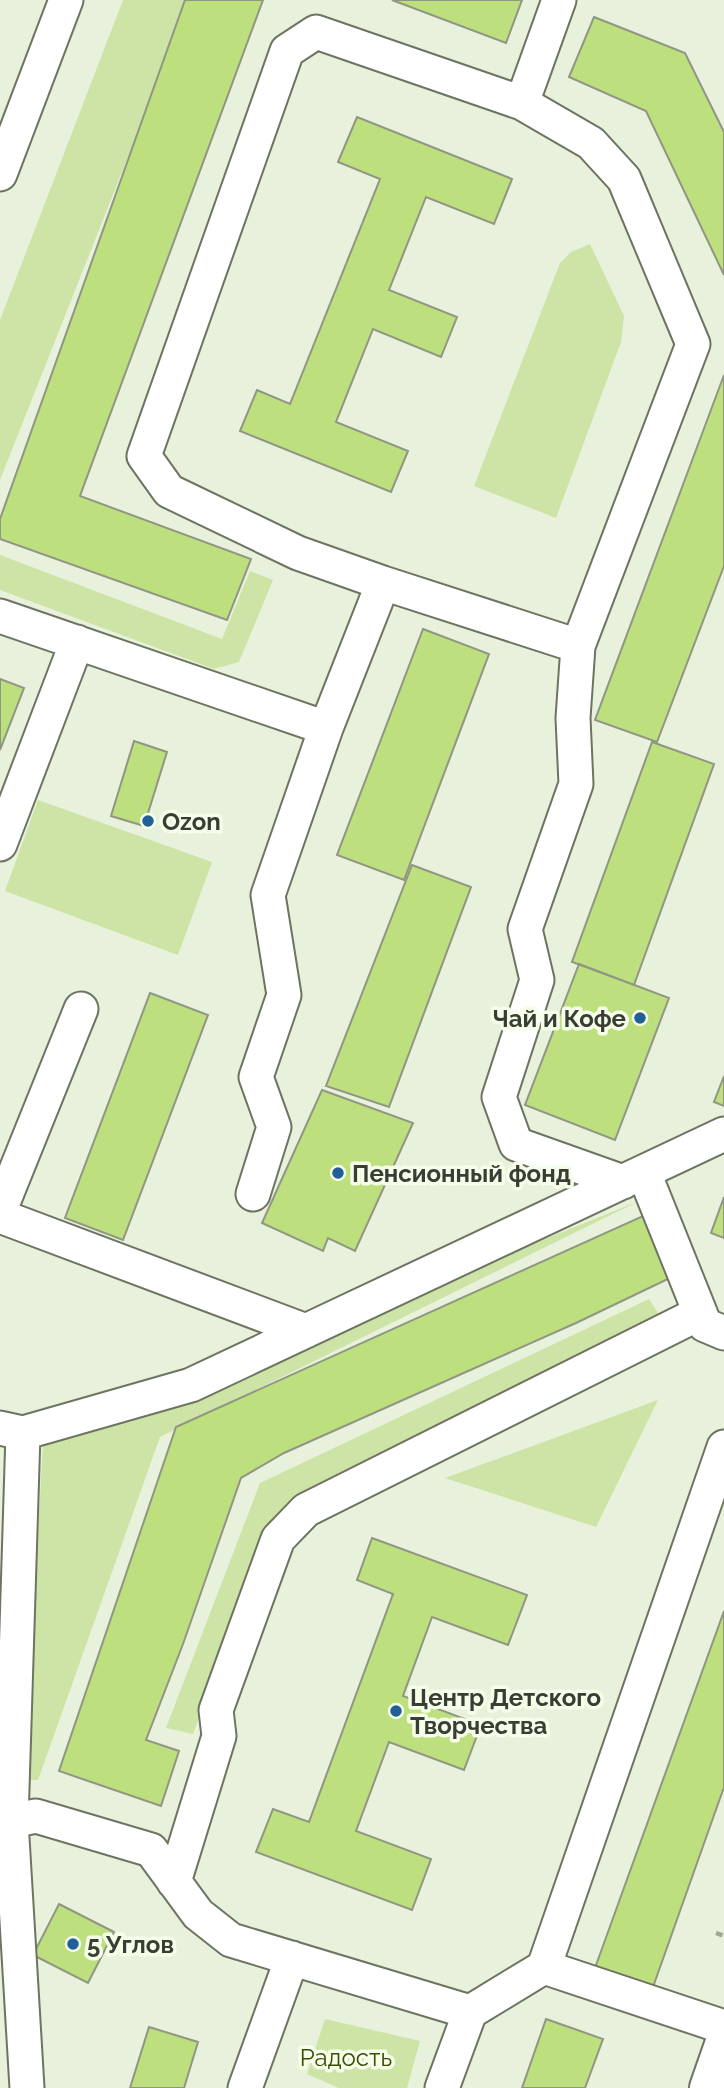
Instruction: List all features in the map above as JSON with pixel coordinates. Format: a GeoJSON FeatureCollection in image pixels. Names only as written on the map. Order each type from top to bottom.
{"type":"FeatureCollection","features":[{"type":"Feature","properties":{"kind":"main road"},"geometry":{"type":"LineString","coordinates":[[709,2088],[724,2045]]}},
{"type":"Feature","properties":{"kind":"street"},"geometry":{"type":"LineString","coordinates":[[0,174],[66,0]]}},
{"type":"Feature","properties":{"kind":"street"},"geometry":{"type":"LineString","coordinates":[[522,103],[559,0]]}},
{"type":"Feature","properties":{"kind":"street"},"geometry":{"type":"LineString","coordinates":[[174,1882],[219,1736],[216,1710],[278,1539],[306,1510],[712,1323],[644,1173],[632,1178],[516,1144],[499,1097],[537,980],[525,929],[576,784],[573,718],[578,646],[693,344],[624,179],[591,143],[522,103],[316,32],[288,51],[144,456],[169,491],[298,553],[578,646]]}},
{"type":"Feature","properties":{"kind":"street"},"geometry":{"type":"LineString","coordinates":[[253,1194],[274,1127],[256,1077],[284,995],[268,895],[326,728],[383,583]]}},
{"type":"Feature","properties":{"kind":"street"},"geometry":{"type":"LineString","coordinates":[[0,616],[326,728]]}},
{"type":"Feature","properties":{"kind":"street"},"geometry":{"type":"LineString","coordinates":[[0,844],[77,642]]}},
{"type":"Feature","properties":{"kind":"street"},"geometry":{"type":"LineString","coordinates":[[0,1210],[81,1009]]}},
{"type":"Feature","properties":{"kind":"street"},"geometry":{"type":"LineString","coordinates":[[27,2088],[11,1821],[12,1431],[191,1385],[724,1133]]}},
{"type":"Feature","properties":{"kind":"street"},"geometry":{"type":"LineString","coordinates":[[0,1216],[306,1331]]}},
{"type":"Feature","properties":{"kind":"street"},"geometry":{"type":"LineString","coordinates":[[442,2088],[470,2012],[544,1967],[724,1447]]}},
{"type":"Feature","properties":{"kind":"street"},"geometry":{"type":"LineString","coordinates":[[11,1821],[36,1816],[151,1850],[198,1914],[231,1940],[470,2012]]}},
{"type":"Feature","properties":{"kind":"street"},"geometry":{"type":"LineString","coordinates":[[245,2088],[292,1958]]}},
{"type":"Feature","properties":{"kind":"street"},"geometry":{"type":"LineString","coordinates":[[544,1967],[724,2028]]}},
{"type":"Feature","properties":{"kind":"path"},"geometry":{"type":"LineString","coordinates":[[716,1933],[724,1936]]}},
{"type":"Feature","properties":{"kind":"green space"},"geometry":{"type":"Polygon","coordinates":[[[123,0],[190,0],[0,480],[0,320],[123,0]]]}},
{"type":"Feature","properties":{"kind":"green space"},"geometry":{"type":"Polygon","coordinates":[[[590,244],[624,316],[621,342],[556,518],[474,486],[560,263],[571,252],[590,244]]]}},
{"type":"Feature","properties":{"kind":"green space"},"geometry":{"type":"Polygon","coordinates":[[[0,555],[222,639],[250,571],[273,580],[239,662],[214,669],[0,590],[0,555]]]}},
{"type":"Feature","properties":{"kind":"green space"},"geometry":{"type":"Polygon","coordinates":[[[38,800],[212,862],[178,955],[5,891],[38,800]]]}},
{"type":"Feature","properties":{"kind":"green space"},"geometry":{"type":"Polygon","coordinates":[[[639,1201],[160,1437],[38,1780],[25,1780],[43,1442],[639,1201]]]}},
{"type":"Feature","properties":{"kind":"green space"},"geometry":{"type":"Polygon","coordinates":[[[649,1299],[662,1319],[290,1503],[269,1525],[193,1734],[166,1728],[260,1483],[649,1299]]]}},
{"type":"Feature","properties":{"kind":"green space"},"geometry":{"type":"Polygon","coordinates":[[[658,1400],[596,1527],[445,1478],[658,1400]]]}},
{"type":"Feature","properties":{"kind":"green space","name":"Радость"},"geometry":{"type":"Polygon","coordinates":[[[325,2019],[420,2041],[407,2088],[339,2088],[307,2074],[325,2019]]]}},
{"type":"Feature","properties":{"kind":"building"},"geometry":{"type":"Polygon","coordinates":[[[185,0],[263,0],[80,496],[251,559],[227,620],[0,539],[0,519],[185,0]]]}},
{"type":"Feature","properties":{"kind":"building"},"geometry":{"type":"Polygon","coordinates":[[[392,0],[522,0],[506,43],[392,0]]]}},
{"type":"Feature","properties":{"kind":"building"},"geometry":{"type":"Polygon","coordinates":[[[594,17],[685,53],[724,132],[724,275],[646,111],[569,77],[594,17]]]}},
{"type":"Feature","properties":{"kind":"building"},"geometry":{"type":"Polygon","coordinates":[[[357,117],[512,179],[494,224],[426,197],[389,290],[457,317],[441,357],[373,329],[336,422],[408,451],[391,492],[240,431],[257,390],[290,404],[380,179],[338,162],[357,117]]]}},
{"type":"Feature","properties":{"kind":"building"},"geometry":{"type":"Polygon","coordinates":[[[724,375],[724,566],[657,742],[595,720],[724,375]]]}},
{"type":"Feature","properties":{"kind":"building"},"geometry":{"type":"Polygon","coordinates":[[[423,629],[489,654],[404,880],[337,855],[423,629]]]}},
{"type":"Feature","properties":{"kind":"building"},"geometry":{"type":"Polygon","coordinates":[[[0,679],[24,688],[0,750],[0,679]]]}},
{"type":"Feature","properties":{"kind":"building"},"geometry":{"type":"Polygon","coordinates":[[[134,741],[167,752],[144,826],[111,816],[134,741]]]}},
{"type":"Feature","properties":{"kind":"building"},"geometry":{"type":"Polygon","coordinates":[[[652,742],[714,764],[634,985],[572,962],[652,742]]]}},
{"type":"Feature","properties":{"kind":"building"},"geometry":{"type":"Polygon","coordinates":[[[412,865],[471,887],[389,1107],[326,1086],[412,865]]]}},
{"type":"Feature","properties":{"kind":"building"},"geometry":{"type":"Polygon","coordinates":[[[579,964],[669,998],[615,1140],[525,1105],[579,964]]]}},
{"type":"Feature","properties":{"kind":"building"},"geometry":{"type":"Polygon","coordinates":[[[150,993],[208,1015],[123,1240],[65,1218],[150,993]]]}},
{"type":"Feature","properties":{"kind":"building"},"geometry":{"type":"Polygon","coordinates":[[[724,1076],[724,1106],[714,1102],[724,1076]]]}},
{"type":"Feature","properties":{"kind":"building","name":"Пенсионный фонд"},"geometry":{"type":"Polygon","coordinates":[[[322,1090],[413,1123],[355,1251],[328,1238],[323,1251],[262,1223],[322,1090]]]}},
{"type":"Feature","properties":{"kind":"building"},"geometry":{"type":"Polygon","coordinates":[[[724,1197],[724,1238],[711,1233],[724,1197]]]}},
{"type":"Feature","properties":{"kind":"building"},"geometry":{"type":"Polygon","coordinates":[[[643,1216],[670,1278],[576,1323],[284,1453],[241,1478],[146,1740],[179,1751],[161,1806],[59,1771],[176,1427],[643,1216]]]}},
{"type":"Feature","properties":{"kind":"building","name":"Центр Детского Творчества"},"geometry":{"type":"Polygon","coordinates":[[[372,1538],[527,1595],[508,1645],[432,1617],[403,1696],[481,1725],[464,1770],[389,1742],[356,1831],[431,1859],[412,1910],[256,1852],[273,1809],[309,1822],[393,1594],[357,1580],[372,1538]]]}},
{"type":"Feature","properties":{"kind":"building"},"geometry":{"type":"Polygon","coordinates":[[[724,1611],[724,1787],[653,1987],[595,1968],[724,1611]]]}},
{"type":"Feature","properties":{"kind":"building","name":"5 Углов"},"geometry":{"type":"Polygon","coordinates":[[[59,1904],[114,1932],[88,1983],[33,1955],[59,1904]]]}},
{"type":"Feature","properties":{"kind":"building"},"geometry":{"type":"Polygon","coordinates":[[[546,2019],[603,2039],[585,2088],[522,2088],[546,2019]]]}},
{"type":"Feature","properties":{"kind":"building"},"geometry":{"type":"Polygon","coordinates":[[[149,2027],[198,2042],[184,2088],[130,2088],[149,2027]]]}},
{"type":"Feature","properties":{"kind":"place","name":"Ozon"},"geometry":{"type":"Point","coordinates":[148,821]}},
{"type":"Feature","properties":{"kind":"place","name":"Чай и Кофе"},"geometry":{"type":"Point","coordinates":[640,1018]}},
{"type":"Feature","properties":{"kind":"place","name":"Пенсионный фонд"},"geometry":{"type":"Point","coordinates":[338,1173]}},
{"type":"Feature","properties":{"kind":"place","name":"Центр Детского Творчества"},"geometry":{"type":"Point","coordinates":[396,1711]}},
{"type":"Feature","properties":{"kind":"place","name":"5 Углов"},"geometry":{"type":"Point","coordinates":[73,1944]}}]}
